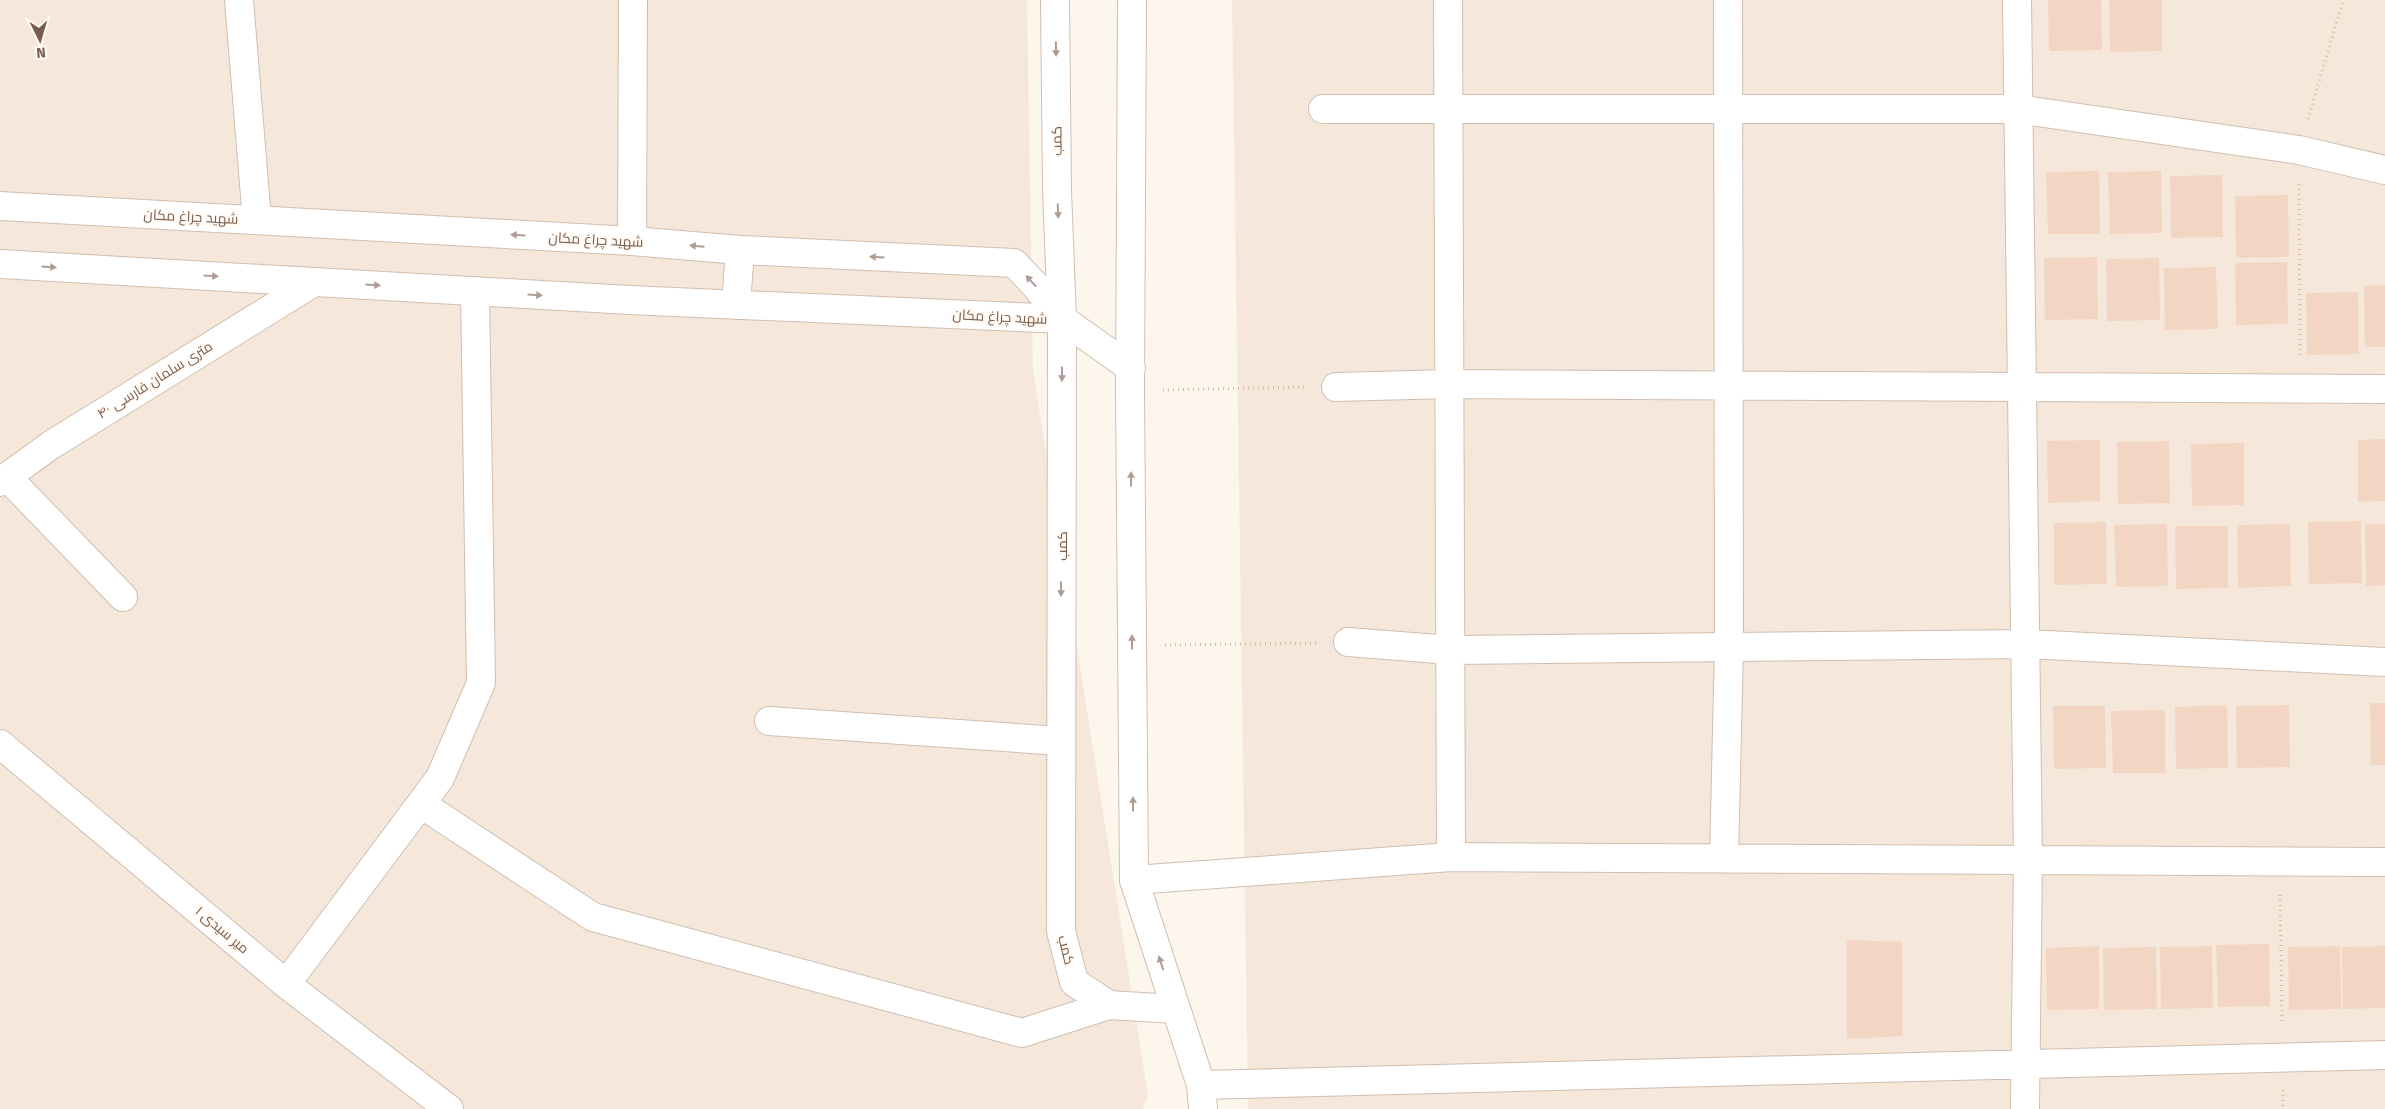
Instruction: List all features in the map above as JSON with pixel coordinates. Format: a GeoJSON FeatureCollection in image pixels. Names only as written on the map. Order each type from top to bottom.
{"type":"FeatureCollection","features":[{"type":"Feature","properties":{"kind":"street"},"geometry":{"type":"LineString","coordinates":[[239,0],[257,220]]}},
{"type":"Feature","properties":{"kind":"street"},"geometry":{"type":"LineString","coordinates":[[632,241],[633,0]]}},
{"type":"Feature","properties":{"kind":"street","name":"کمب"},"geometry":{"type":"LineString","coordinates":[[1055,0],[1057,190],[1062,320],[1061,931],[1074,982],[1109,1005],[1175,1009]]}},
{"type":"Feature","properties":{"kind":"street"},"geometry":{"type":"LineString","coordinates":[[1132,0],[1130,379],[1134,880],[1202,1097],[2026,1065],[2385,1055]]}},
{"type":"Feature","properties":{"kind":"street"},"geometry":{"type":"LineString","coordinates":[[1448,0],[1451,857]]}},
{"type":"Feature","properties":{"kind":"street"},"geometry":{"type":"LineString","coordinates":[[1724,858],[1729,647],[1728,0]]}},
{"type":"Feature","properties":{"kind":"street"},"geometry":{"type":"LineString","coordinates":[[2017,0],[2028,860],[2025,1109]]}},
{"type":"Feature","properties":{"kind":"street"},"geometry":{"type":"LineString","coordinates":[[1324,108],[2018,109],[2299,150],[2385,170]]}},
{"type":"Feature","properties":{"kind":"street","name":"شهید چراغ مکان"},"geometry":{"type":"LineString","coordinates":[[0,206],[632,241],[740,250],[1014,263],[1036,286],[1062,320]]}},
{"type":"Feature","properties":{"kind":"street"},"geometry":{"type":"LineString","coordinates":[[736,305],[740,250]]}},
{"type":"Feature","properties":{"kind":"street","name":"شهید چراغ مکان"},"geometry":{"type":"LineString","coordinates":[[0,264],[736,305],[1062,320]]}},
{"type":"Feature","properties":{"kind":"street","name":"۴۰ متری سلمان فارسی"},"geometry":{"type":"LineString","coordinates":[[3,479],[51,445],[314,282]]}},
{"type":"Feature","properties":{"kind":"street"},"geometry":{"type":"LineString","coordinates":[[286,984],[440,778],[481,683],[475,291]]}},
{"type":"Feature","properties":{"kind":"street"},"geometry":{"type":"LineString","coordinates":[[1062,320],[1130,379]]}},
{"type":"Feature","properties":{"kind":"street"},"geometry":{"type":"LineString","coordinates":[[1336,387],[1450,384],[2385,389]]}},
{"type":"Feature","properties":{"kind":"street"},"geometry":{"type":"LineString","coordinates":[[3,479],[123,597]]}},
{"type":"Feature","properties":{"kind":"street"},"geometry":{"type":"LineString","coordinates":[[1348,642],[1451,650],[2026,644],[2385,662]]}},
{"type":"Feature","properties":{"kind":"street"},"geometry":{"type":"LineString","coordinates":[[769,721],[1061,741]]}},
{"type":"Feature","properties":{"kind":"street","name":"میر سیدی ۱"},"geometry":{"type":"LineString","coordinates":[[0,744],[286,984],[449,1109]]}},
{"type":"Feature","properties":{"kind":"street"},"geometry":{"type":"LineString","coordinates":[[421,804],[593,917],[1022,1033],[1109,1005]]}},
{"type":"Feature","properties":{"kind":"street"},"geometry":{"type":"LineString","coordinates":[[1134,880],[1451,857],[2385,862]]}},
{"type":"Feature","properties":{"kind":"path"},"geometry":{"type":"LineString","coordinates":[[2300,388],[2299,150],[2343,0]]}},
{"type":"Feature","properties":{"kind":"path"},"geometry":{"type":"LineString","coordinates":[[1130,379],[1336,387]]}},
{"type":"Feature","properties":{"kind":"path"},"geometry":{"type":"LineString","coordinates":[[1132,645],[1348,642]]}},
{"type":"Feature","properties":{"kind":"path"},"geometry":{"type":"LineString","coordinates":[[2280,862],[2283,1109]]}},
{"type":"Feature","properties":{"kind":"shaded area"},"geometry":{"type":"Polygon","coordinates":[[[0,0],[1027,0],[1033,370],[1148,1096],[1143,1109],[0,1109],[0,0]]]}},
{"type":"Feature","properties":{"kind":"shaded area"},"geometry":{"type":"Polygon","coordinates":[[[1232,0],[2385,0],[2385,1109],[1248,1109],[1232,0]]]}},
{"type":"Feature","properties":{"kind":"building"},"geometry":{"type":"Polygon","coordinates":[[[2048,0],[2101,0],[2102,50],[2049,51],[2048,0]]]}},
{"type":"Feature","properties":{"kind":"building"},"geometry":{"type":"Polygon","coordinates":[[[2109,0],[2162,0],[2162,51],[2110,52],[2109,0]]]}},
{"type":"Feature","properties":{"kind":"building"},"geometry":{"type":"Polygon","coordinates":[[[2099,171],[2100,234],[2048,234],[2046,172],[2099,171]]]}},
{"type":"Feature","properties":{"kind":"building"},"geometry":{"type":"Polygon","coordinates":[[[2161,171],[2162,233],[2110,234],[2108,172],[2161,171]]]}},
{"type":"Feature","properties":{"kind":"building"},"geometry":{"type":"Polygon","coordinates":[[[2222,175],[2223,237],[2171,238],[2170,176],[2222,175]]]}},
{"type":"Feature","properties":{"kind":"building"},"geometry":{"type":"Polygon","coordinates":[[[2288,195],[2289,257],[2236,258],[2235,196],[2288,195]]]}},
{"type":"Feature","properties":{"kind":"building"},"geometry":{"type":"Polygon","coordinates":[[[2097,257],[2098,319],[2045,320],[2044,258],[2097,257]]]}},
{"type":"Feature","properties":{"kind":"building"},"geometry":{"type":"Polygon","coordinates":[[[2159,258],[2160,320],[2107,321],[2106,259],[2159,258]]]}},
{"type":"Feature","properties":{"kind":"building"},"geometry":{"type":"Polygon","coordinates":[[[2287,262],[2288,324],[2236,325],[2235,263],[2287,262]]]}},
{"type":"Feature","properties":{"kind":"building"},"geometry":{"type":"Polygon","coordinates":[[[2216,267],[2218,329],[2165,330],[2164,268],[2216,267]]]}},
{"type":"Feature","properties":{"kind":"building"},"geometry":{"type":"Polygon","coordinates":[[[2385,285],[2385,347],[2365,347],[2364,286],[2385,285]]]}},
{"type":"Feature","properties":{"kind":"building"},"geometry":{"type":"Polygon","coordinates":[[[2358,292],[2359,354],[2307,355],[2306,293],[2358,292]]]}},
{"type":"Feature","properties":{"kind":"building"},"geometry":{"type":"Polygon","coordinates":[[[2385,439],[2385,501],[2358,502],[2358,440],[2385,439]]]}},
{"type":"Feature","properties":{"kind":"building"},"geometry":{"type":"Polygon","coordinates":[[[2100,440],[2100,501],[2048,503],[2047,441],[2100,440]]]}},
{"type":"Feature","properties":{"kind":"building"},"geometry":{"type":"Polygon","coordinates":[[[2169,441],[2170,503],[2118,504],[2117,442],[2169,441]]]}},
{"type":"Feature","properties":{"kind":"building"},"geometry":{"type":"Polygon","coordinates":[[[2244,443],[2244,505],[2192,506],[2191,444],[2244,443]]]}},
{"type":"Feature","properties":{"kind":"building"},"geometry":{"type":"Polygon","coordinates":[[[2361,521],[2362,583],[2309,584],[2308,522],[2361,521]]]}},
{"type":"Feature","properties":{"kind":"building"},"geometry":{"type":"Polygon","coordinates":[[[2106,522],[2107,584],[2054,585],[2054,523],[2106,522]]]}},
{"type":"Feature","properties":{"kind":"building"},"geometry":{"type":"Polygon","coordinates":[[[2167,524],[2168,586],[2116,587],[2114,525],[2167,524]]]}},
{"type":"Feature","properties":{"kind":"building"},"geometry":{"type":"Polygon","coordinates":[[[2290,524],[2291,586],[2238,588],[2237,525],[2290,524]]]}},
{"type":"Feature","properties":{"kind":"building"},"geometry":{"type":"Polygon","coordinates":[[[2365,524],[2385,524],[2385,585],[2366,586],[2365,524]]]}},
{"type":"Feature","properties":{"kind":"building"},"geometry":{"type":"Polygon","coordinates":[[[2175,526],[2228,526],[2228,588],[2176,589],[2175,526]]]}},
{"type":"Feature","properties":{"kind":"building"},"geometry":{"type":"Polygon","coordinates":[[[2370,703],[2385,703],[2385,765],[2371,765],[2370,703]]]}},
{"type":"Feature","properties":{"kind":"building"},"geometry":{"type":"Polygon","coordinates":[[[2227,705],[2228,768],[2176,769],[2175,707],[2227,705]]]}},
{"type":"Feature","properties":{"kind":"building"},"geometry":{"type":"Polygon","coordinates":[[[2289,705],[2290,767],[2237,768],[2236,706],[2289,705]]]}},
{"type":"Feature","properties":{"kind":"building"},"geometry":{"type":"Polygon","coordinates":[[[2053,706],[2105,706],[2106,768],[2054,769],[2053,706]]]}},
{"type":"Feature","properties":{"kind":"building"},"geometry":{"type":"Polygon","coordinates":[[[2165,710],[2165,773],[2113,773],[2111,711],[2165,710]]]}},
{"type":"Feature","properties":{"kind":"building"},"geometry":{"type":"Polygon","coordinates":[[[1847,940],[1902,942],[1903,1036],[1847,1039],[1847,940]]]}},
{"type":"Feature","properties":{"kind":"building"},"geometry":{"type":"Polygon","coordinates":[[[2269,944],[2270,1006],[2218,1007],[2216,945],[2269,944]]]}},
{"type":"Feature","properties":{"kind":"building"},"geometry":{"type":"Polygon","coordinates":[[[2099,946],[2099,1009],[2047,1010],[2046,948],[2099,946]]]}},
{"type":"Feature","properties":{"kind":"building"},"geometry":{"type":"Polygon","coordinates":[[[2212,946],[2213,1008],[2161,1009],[2160,947],[2212,946]]]}},
{"type":"Feature","properties":{"kind":"building"},"geometry":{"type":"Polygon","coordinates":[[[2340,946],[2341,1009],[2289,1010],[2288,947],[2340,946]]]}},
{"type":"Feature","properties":{"kind":"building"},"geometry":{"type":"Polygon","coordinates":[[[2385,946],[2385,1008],[2343,1009],[2342,947],[2385,946]]]}},
{"type":"Feature","properties":{"kind":"building"},"geometry":{"type":"Polygon","coordinates":[[[2156,947],[2157,1009],[2104,1010],[2103,948],[2156,947]]]}}]}
